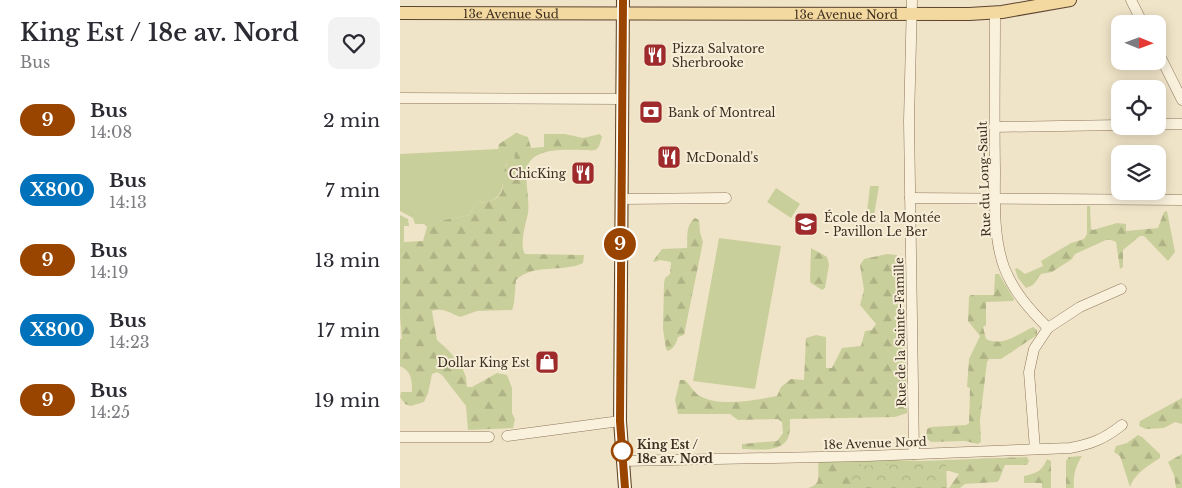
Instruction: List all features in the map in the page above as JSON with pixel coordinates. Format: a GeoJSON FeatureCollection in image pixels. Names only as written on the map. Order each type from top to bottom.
{"type":"FeatureCollection","features":[{"type":"Feature","properties":{"kind":"main road"},"geometry":{"type":"LineString","coordinates":[[622,0],[620,421],[622,461],[626,488]]}},
{"type":"Feature","properties":{"kind":"main road","name":"13e Avenue Nord"},"geometry":{"type":"LineString","coordinates":[[622,13],[912,15],[995,13],[1070,0]]}},
{"type":"Feature","properties":{"kind":"main road","name":"13e Avenue Sud"},"geometry":{"type":"LineString","coordinates":[[400,13],[622,13]]}},
{"type":"Feature","properties":{"kind":"street","name":"Rue de la Sainte-Famille"},"geometry":{"type":"LineString","coordinates":[[912,0],[910,198],[914,454]]}},
{"type":"Feature","properties":{"kind":"street"},"geometry":{"type":"LineString","coordinates":[[1131,0],[1138,15]]}},
{"type":"Feature","properties":{"kind":"street","name":"Rue du Long-Sault"},"geometry":{"type":"LineString","coordinates":[[995,13],[994,127],[996,234],[1004,266],[1015,289],[1030,310],[1048,328]]}},
{"type":"Feature","properties":{"kind":"street"},"geometry":{"type":"LineString","coordinates":[[1166,68],[1182,100]]}},
{"type":"Feature","properties":{"kind":"street"},"geometry":{"type":"LineString","coordinates":[[400,98],[622,99]]}},
{"type":"Feature","properties":{"kind":"street"},"geometry":{"type":"LineString","coordinates":[[1166,124],[1182,124]]}},
{"type":"Feature","properties":{"kind":"street"},"geometry":{"type":"LineString","coordinates":[[994,127],[1111,125]]}},
{"type":"Feature","properties":{"kind":"street"},"geometry":{"type":"LineString","coordinates":[[621,199],[726,198]]}},
{"type":"Feature","properties":{"kind":"street"},"geometry":{"type":"LineString","coordinates":[[910,198],[1182,200]]}},
{"type":"Feature","properties":{"kind":"street"},"geometry":{"type":"LineString","coordinates":[[1034,449],[1029,372],[1034,349],[1048,328],[1080,307],[1121,289]]}},
{"type":"Feature","properties":{"kind":"street"},"geometry":{"type":"LineString","coordinates":[[507,436],[620,421]]}},
{"type":"Feature","properties":{"kind":"street","name":"18e Avenue Nord"},"geometry":{"type":"LineString","coordinates":[[622,461],[1070,448],[1088,445],[1105,438],[1122,425]]}},
{"type":"Feature","properties":{"kind":"street"},"geometry":{"type":"LineString","coordinates":[[400,437],[489,437]]}},
{"type":"Feature","properties":{"kind":"green space"},"geometry":{"type":"Polygon","coordinates":[[[516,133],[528,137],[531,148],[544,147],[544,134],[565,134],[583,138],[600,134],[602,137],[599,146],[595,150],[560,150],[536,156],[526,171],[528,213],[523,240],[525,254],[584,255],[583,263],[575,266],[540,270],[523,275],[516,280],[512,310],[477,311],[460,317],[443,310],[432,311],[437,340],[461,365],[466,377],[467,387],[472,387],[497,373],[507,375],[512,388],[512,413],[515,419],[513,428],[468,430],[466,406],[442,375],[437,372],[432,374],[424,402],[411,406],[405,404],[400,397],[401,392],[412,392],[412,384],[407,371],[400,366],[400,340],[402,338],[400,317],[400,247],[404,242],[423,241],[427,227],[433,222],[470,215],[475,203],[488,201],[501,194],[505,168],[509,161],[515,160],[514,152],[500,152],[498,149],[499,144],[516,133]]]}},
{"type":"Feature","properties":{"kind":"green space"},"geometry":{"type":"Polygon","coordinates":[[[498,149],[500,152],[515,152],[515,160],[506,164],[502,187],[497,197],[485,202],[475,203],[470,215],[434,222],[427,227],[424,224],[415,224],[413,218],[400,211],[400,154],[498,149]]]}},
{"type":"Feature","properties":{"kind":"green space"},"geometry":{"type":"Polygon","coordinates":[[[870,186],[879,186],[873,221],[866,220],[870,186]]]}},
{"type":"Feature","properties":{"kind":"green space"},"geometry":{"type":"Polygon","coordinates":[[[776,188],[800,204],[791,218],[767,202],[776,188]]]}},
{"type":"Feature","properties":{"kind":"green space"},"geometry":{"type":"Polygon","coordinates":[[[1087,206],[1090,206],[1091,229],[1093,230],[1117,223],[1126,224],[1126,231],[1158,228],[1164,212],[1167,211],[1175,252],[1168,261],[1144,236],[1140,236],[1123,250],[1123,267],[1120,269],[1116,242],[1106,240],[1075,254],[1072,259],[1052,272],[1041,274],[1033,285],[1026,288],[1018,278],[1015,269],[1017,268],[1025,274],[1043,266],[1041,261],[1071,243],[1084,239],[1087,234],[1087,206]]]}},
{"type":"Feature","properties":{"kind":"green space"},"geometry":{"type":"Polygon","coordinates":[[[400,215],[408,219],[409,226],[404,226],[404,242],[400,247],[400,215]]]}},
{"type":"Feature","properties":{"kind":"green space"},"geometry":{"type":"Polygon","coordinates":[[[695,218],[699,220],[703,242],[684,335],[678,337],[676,344],[668,351],[666,349],[663,329],[664,283],[665,278],[670,274],[671,262],[653,261],[662,249],[687,248],[688,228],[695,218]]]}},
{"type":"Feature","properties":{"kind":"green space"},"geometry":{"type":"Polygon","coordinates":[[[719,238],[781,246],[755,389],[693,381],[719,238]]]}},
{"type":"Feature","properties":{"kind":"green space"},"geometry":{"type":"Polygon","coordinates":[[[811,248],[827,257],[829,265],[825,288],[822,290],[810,281],[811,248]]]}},
{"type":"Feature","properties":{"kind":"green space"},"geometry":{"type":"Polygon","coordinates":[[[887,254],[897,255],[898,314],[905,321],[907,413],[895,417],[790,419],[789,435],[786,441],[776,448],[762,450],[742,449],[742,444],[777,441],[783,433],[782,422],[778,419],[738,420],[730,414],[678,414],[675,400],[680,380],[685,380],[694,392],[706,399],[737,402],[768,398],[777,396],[781,387],[791,379],[804,380],[806,338],[816,335],[826,337],[826,368],[832,368],[842,348],[861,346],[865,331],[872,330],[876,324],[860,305],[864,290],[860,265],[864,259],[887,254]]]}},
{"type":"Feature","properties":{"kind":"green space"},"geometry":{"type":"Polygon","coordinates":[[[995,274],[999,274],[1014,299],[1013,301],[986,302],[986,325],[983,327],[986,339],[1004,341],[1033,327],[1037,330],[1037,335],[1001,359],[989,359],[987,362],[980,420],[981,442],[978,444],[965,441],[931,442],[926,438],[927,429],[931,427],[966,425],[969,423],[970,388],[967,387],[969,359],[980,336],[968,321],[969,297],[971,295],[994,295],[995,274]]]}},
{"type":"Feature","properties":{"kind":"green space"},"geometry":{"type":"Polygon","coordinates":[[[1182,398],[1182,424],[1175,422],[1164,428],[1146,429],[1139,426],[1140,421],[1182,398]]]}},
{"type":"Feature","properties":{"kind":"green space"},"geometry":{"type":"Polygon","coordinates":[[[1138,435],[1160,454],[1160,458],[1139,474],[1130,487],[1120,456],[1114,452],[1116,446],[1127,443],[1138,435]]]}},
{"type":"Feature","properties":{"kind":"green space"},"geometry":{"type":"Polygon","coordinates":[[[1182,454],[1182,488],[1176,488],[1174,475],[1168,462],[1182,454]]]}},
{"type":"Feature","properties":{"kind":"green space"},"geometry":{"type":"Polygon","coordinates":[[[1082,456],[1075,472],[1074,488],[1066,488],[1066,461],[1069,457],[1082,456]]]}},
{"type":"Feature","properties":{"kind":"green space"},"geometry":{"type":"Polygon","coordinates":[[[1027,457],[1029,461],[1027,465],[1005,465],[997,482],[965,484],[960,488],[949,488],[959,474],[949,471],[900,473],[893,488],[808,488],[818,481],[819,461],[921,461],[1027,457]]]}},
{"type":"Feature","properties":{"kind":"green space"},"geometry":{"type":"Polygon","coordinates":[[[1047,459],[1051,461],[1051,488],[1042,488],[1042,483],[1024,483],[1024,476],[1038,471],[1047,459]]]}},
{"type":"Feature","properties":{"kind":"green space"},"geometry":{"type":"Polygon","coordinates":[[[946,463],[947,488],[852,488],[853,466],[946,463]]]}},
{"type":"Feature","properties":{"kind":"bus line","name":"9"},"geometry":{"type":"LineString","coordinates":[[623,0],[620,421],[625,488]]}},
{"type":"Feature","properties":{"kind":"place","name":"Pizza Salvatore Sherbrooke"},"geometry":{"type":"Point","coordinates":[655,55]}},
{"type":"Feature","properties":{"kind":"place","name":"Bank of Montreal"},"geometry":{"type":"Point","coordinates":[651,112]}},
{"type":"Feature","properties":{"kind":"place","name":"McDonald's"},"geometry":{"type":"Point","coordinates":[669,157]}},
{"type":"Feature","properties":{"kind":"place","name":"ChicKing"},"geometry":{"type":"Point","coordinates":[583,173]}},
{"type":"Feature","properties":{"kind":"place","name":"École de la Montée - Pavillon Le Ber"},"geometry":{"type":"Point","coordinates":[806,224]}},
{"type":"Feature","properties":{"kind":"place","name":"Dollar King Est"},"geometry":{"type":"Point","coordinates":[547,362]}},
{"type":"Feature","properties":{"kind":"place","name":"King Est / 18e av. Nord"},"geometry":{"type":"Point","coordinates":[622,451]}}]}
